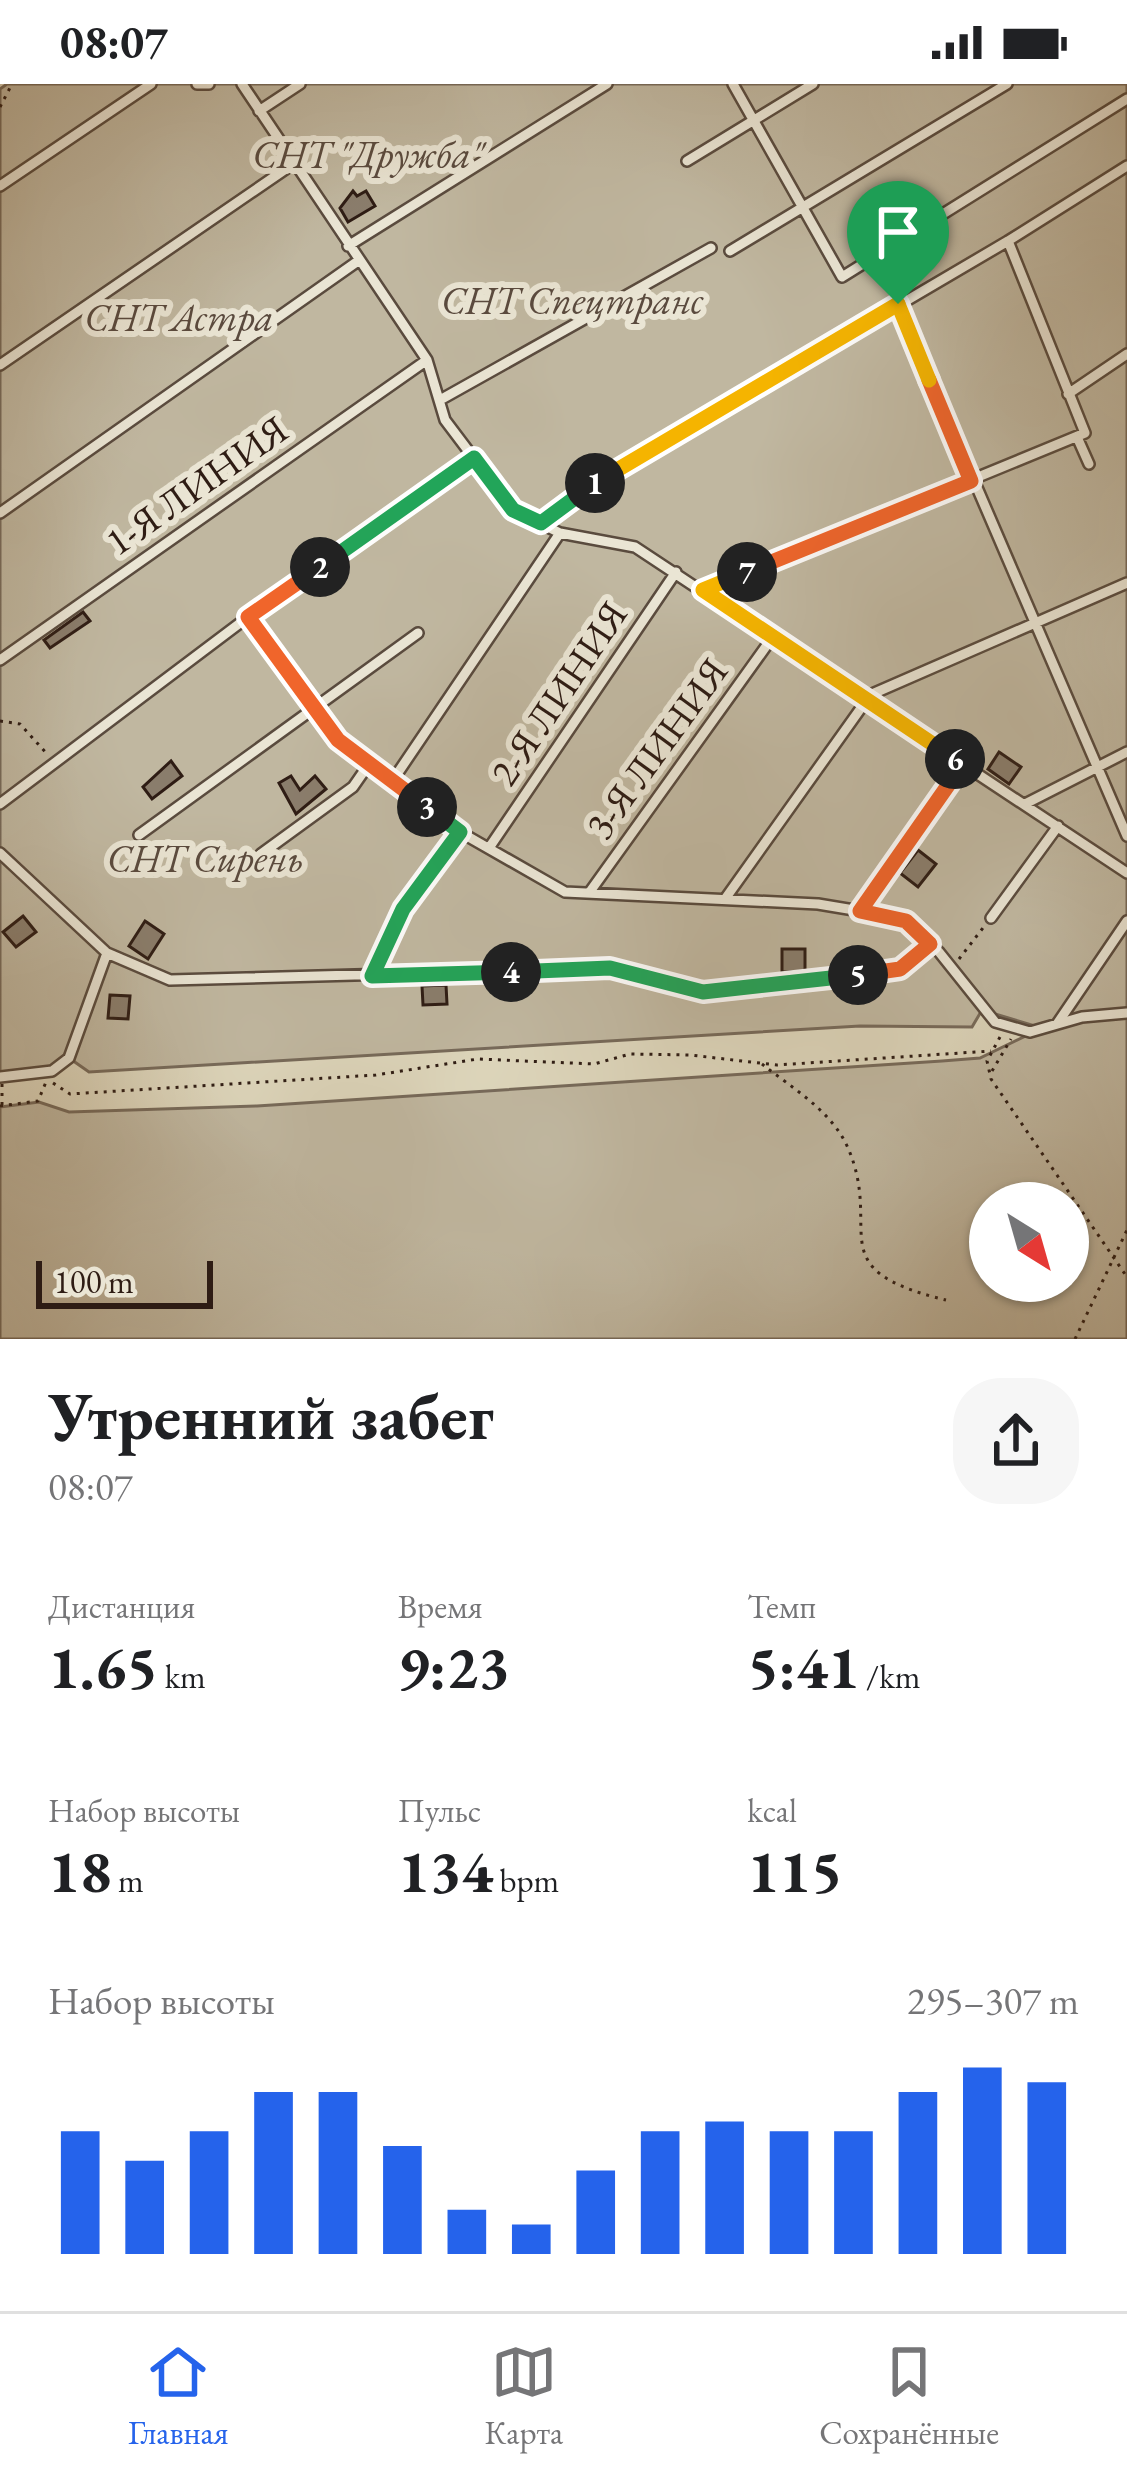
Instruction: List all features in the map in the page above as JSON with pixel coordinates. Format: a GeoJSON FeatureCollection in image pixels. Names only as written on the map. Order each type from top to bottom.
{"type":"FeatureCollection","features":[{"type":"Feature","properties":{"kind":"street"},"geometry":{"type":"LineString","coordinates":[[0,186],[151,84]]}},
{"type":"Feature","properties":{"kind":"street"},"geometry":{"type":"LineString","coordinates":[[197,84],[209,84]]}},
{"type":"Feature","properties":{"kind":"street"},"geometry":{"type":"LineString","coordinates":[[242,84],[427,360],[445,420],[513,510],[560,533],[635,547],[1127,873]]}},
{"type":"Feature","properties":{"kind":"street"},"geometry":{"type":"LineString","coordinates":[[259,111],[301,84]]}},
{"type":"Feature","properties":{"kind":"street"},"geometry":{"type":"LineString","coordinates":[[348,246],[607,84]]}},
{"type":"Feature","properties":{"kind":"street"},"geometry":{"type":"LineString","coordinates":[[733,84],[842,277],[1127,99]]}},
{"type":"Feature","properties":{"kind":"street"},"geometry":{"type":"LineString","coordinates":[[687,161],[813,84]]}},
{"type":"Feature","properties":{"kind":"street"},"geometry":{"type":"LineString","coordinates":[[730,250],[1007,84]]}},
{"type":"Feature","properties":{"kind":"street"},"geometry":{"type":"LineString","coordinates":[[0,365],[293,164]]}},
{"type":"Feature","properties":{"kind":"street"},"geometry":{"type":"LineString","coordinates":[[541,523],[583,490],[1127,166]]}},
{"type":"Feature","properties":{"kind":"street"},"geometry":{"type":"LineString","coordinates":[[1008,241],[1068,394],[1088,464]]}},
{"type":"Feature","properties":{"kind":"street"},"geometry":{"type":"LineString","coordinates":[[440,400],[712,248]]}},
{"type":"Feature","properties":{"kind":"street"},"geometry":{"type":"LineString","coordinates":[[0,513],[358,261]]}},
{"type":"Feature","properties":{"kind":"street"},"geometry":{"type":"LineString","coordinates":[[898,304],[1127,836]]}},
{"type":"Feature","properties":{"kind":"street"},"geometry":{"type":"LineString","coordinates":[[1068,394],[1127,355]]}},
{"type":"Feature","properties":{"kind":"street","name":"1-Я ЛИНИЯ"},"geometry":{"type":"LineString","coordinates":[[0,660],[427,360]]}},
{"type":"Feature","properties":{"kind":"street"},"geometry":{"type":"LineString","coordinates":[[703,590],[1081,435]]}},
{"type":"Feature","properties":{"kind":"street"},"geometry":{"type":"LineString","coordinates":[[0,804],[248,617],[474,458]]}},
{"type":"Feature","properties":{"kind":"street"},"geometry":{"type":"LineString","coordinates":[[393,781],[560,533]]}},
{"type":"Feature","properties":{"kind":"street","name":"2-Я ЛИНИЯ"},"geometry":{"type":"LineString","coordinates":[[490,848],[676,572]]}},
{"type":"Feature","properties":{"kind":"street"},"geometry":{"type":"LineString","coordinates":[[725,898],[864,700],[1127,583]]}},
{"type":"Feature","properties":{"kind":"street"},"geometry":{"type":"LineString","coordinates":[[248,617],[338,740],[460,832],[565,892],[725,898],[860,911],[906,921],[953,968],[981,1010],[1013,1028],[1127,1013]]}},
{"type":"Feature","properties":{"kind":"street"},"geometry":{"type":"LineString","coordinates":[[140,835],[418,634]]}},
{"type":"Feature","properties":{"kind":"street","name":"3-Я ЛИНИЯ"},"geometry":{"type":"LineString","coordinates":[[589,893],[772,638]]}},
{"type":"Feature","properties":{"kind":"street"},"geometry":{"type":"LineString","coordinates":[[1024,804],[1127,752]]}},
{"type":"Feature","properties":{"kind":"street"},"geometry":{"type":"LineString","coordinates":[[261,854],[353,787],[369,764]]}},
{"type":"Feature","properties":{"kind":"street"},"geometry":{"type":"LineString","coordinates":[[860,911],[963,764]]}},
{"type":"Feature","properties":{"kind":"street"},"geometry":{"type":"LineString","coordinates":[[991,917],[1058,826]]}},
{"type":"Feature","properties":{"kind":"street"},"geometry":{"type":"LineString","coordinates":[[372,976],[403,909],[460,832]]}},
{"type":"Feature","properties":{"kind":"street"},"geometry":{"type":"LineString","coordinates":[[0,853],[107,953],[170,980],[610,968],[683,989],[720,991],[900,969],[930,944]]}},
{"type":"Feature","properties":{"kind":"street"},"geometry":{"type":"LineString","coordinates":[[1057,1024],[1127,921]]}},
{"type":"Feature","properties":{"kind":"street"},"geometry":{"type":"LineString","coordinates":[[1,1077],[47,1076],[69,1058],[107,953]]}},
{"type":"Feature","properties":{"kind":"path"},"geometry":{"type":"LineString","coordinates":[[0,107],[12,84]]}},
{"type":"Feature","properties":{"kind":"path"},"geometry":{"type":"LineString","coordinates":[[0,721],[20,724],[53,764]]}},
{"type":"Feature","properties":{"kind":"path"},"geometry":{"type":"LineString","coordinates":[[953,968],[991,917]]}},
{"type":"Feature","properties":{"kind":"path"},"geometry":{"type":"LineString","coordinates":[[1013,1028],[991,1052],[991,1072],[1127,1277]]}},
{"type":"Feature","properties":{"kind":"path"},"geometry":{"type":"LineString","coordinates":[[991,1072],[1013,1028]]}},
{"type":"Feature","properties":{"kind":"path"},"geometry":{"type":"LineString","coordinates":[[1,1077],[1,1105],[38,1101],[47,1076],[70,1094],[376,1076],[478,1060],[594,1064],[630,1054],[690,1054],[762,1064],[991,1052]]}},
{"type":"Feature","properties":{"kind":"path"},"geometry":{"type":"LineString","coordinates":[[762,1064],[830,1119],[847,1145],[857,1174],[859,1236],[879,1276],[895,1288],[946,1300]]}},
{"type":"Feature","properties":{"kind":"path"},"geometry":{"type":"LineString","coordinates":[[1075,1339],[1127,1230]]}},
{"type":"Feature","properties":{"kind":"green space"},"geometry":{"type":"Polygon","coordinates":[[[7,84],[1127,84],[1127,1339],[0,1339],[0,1107],[39,1102],[69,1112],[257,1106],[942,1061],[980,1058],[1042,1028],[982,1010],[972,1027],[860,1026],[89,1072],[69,1058],[61,1065],[0,1077],[0,89],[7,84]]]}},
{"type":"Feature","properties":{"kind":"building"},"geometry":{"type":"Polygon","coordinates":[[[353,191],[357,196],[366,191],[375,206],[348,222],[340,208],[353,191]]]}},
{"type":"Feature","properties":{"kind":"building"},"geometry":{"type":"Polygon","coordinates":[[[83,612],[90,621],[50,648],[44,640],[83,612]]]}},
{"type":"Feature","properties":{"kind":"building"},"geometry":{"type":"Polygon","coordinates":[[[999,752],[1021,767],[1009,784],[988,769],[999,752]]]}},
{"type":"Feature","properties":{"kind":"building"},"geometry":{"type":"Polygon","coordinates":[[[171,761],[182,776],[152,799],[143,787],[171,761]]]}},
{"type":"Feature","properties":{"kind":"building"},"geometry":{"type":"Polygon","coordinates":[[[291,776],[300,790],[315,776],[326,789],[296,814],[279,783],[291,776]]]}},
{"type":"Feature","properties":{"kind":"building"},"geometry":{"type":"Polygon","coordinates":[[[918,850],[936,864],[918,887],[900,873],[918,850]]]}},
{"type":"Feature","properties":{"kind":"building"},"geometry":{"type":"Polygon","coordinates":[[[23,916],[36,932],[16,947],[3,932],[23,916]]]}},
{"type":"Feature","properties":{"kind":"building"},"geometry":{"type":"Polygon","coordinates":[[[145,921],[164,934],[148,959],[129,946],[145,921]]]}},
{"type":"Feature","properties":{"kind":"building"},"geometry":{"type":"Polygon","coordinates":[[[782,949],[805,949],[805,972],[782,972],[782,949]]]}},
{"type":"Feature","properties":{"kind":"building"},"geometry":{"type":"Polygon","coordinates":[[[446,985],[447,1004],[423,1005],[422,986],[446,985]]]}},
{"type":"Feature","properties":{"kind":"building"},"geometry":{"type":"Polygon","coordinates":[[[110,995],[130,996],[128,1019],[108,1018],[110,995]]]}},
{"type":"Feature","properties":{"kind":"route"},"geometry":{"type":"LineString","coordinates":[[898,304],[971,481],[703,590],[963,764],[860,911],[906,921],[930,944],[900,969],[703,992],[610,968],[372,976],[403,909],[460,832],[338,740],[248,617],[474,458],[513,510],[541,523],[564,502],[898,304]]}},
{"type":"Feature","properties":{"kind":"park label","name":"СНТ \"Дружба\""},"geometry":{"type":"Point","coordinates":[368,153]}},
{"type":"Feature","properties":{"kind":"park label","name":"СНТ Спецтранс"},"geometry":{"type":"Point","coordinates":[572,299]}},
{"type":"Feature","properties":{"kind":"park label","name":"СНТ Астра"},"geometry":{"type":"Point","coordinates":[179,316]}},
{"type":"Feature","properties":{"kind":"park label","name":"СНТ Сирень"},"geometry":{"type":"Point","coordinates":[205,857]}}]}
